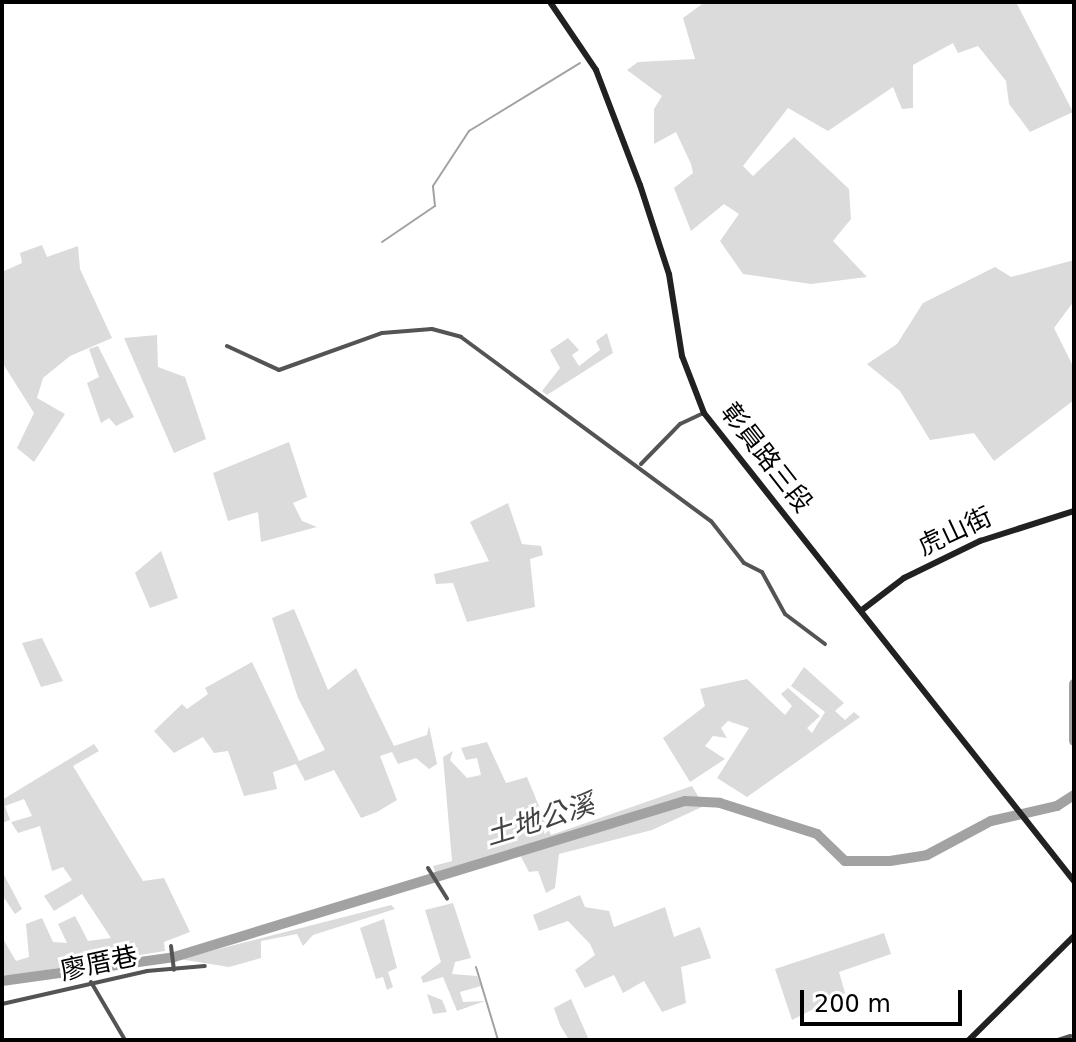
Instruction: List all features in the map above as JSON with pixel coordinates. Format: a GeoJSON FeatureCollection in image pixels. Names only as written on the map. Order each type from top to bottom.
{"type":"FeatureCollection","features":[{"type":"Feature","properties":{"kind":"main road","name":"彰員路三段"},"geometry":{"type":"LineString","coordinates":[[550,2],[596,70],[640,185],[669,274],[682,356],[704,413],[1074,881]]}},
{"type":"Feature","properties":{"kind":"main road","name":"虎山街"},"geometry":{"type":"LineString","coordinates":[[862,610],[904,578],[980,541],[1074,511]]}},
{"type":"Feature","properties":{"kind":"main road"},"geometry":{"type":"LineString","coordinates":[[969,1040],[1074,936]]}},
{"type":"Feature","properties":{"kind":"street"},"geometry":{"type":"LineString","coordinates":[[227,346],[279,370],[382,333],[432,329],[457,335],[641,464],[727,535],[744,563],[762,572],[779,608],[825,644]]}},
{"type":"Feature","properties":{"kind":"street"},"geometry":{"type":"LineString","coordinates":[[641,464],[680,424],[704,413]]}},
{"type":"Feature","properties":{"kind":"street"},"geometry":{"type":"LineString","coordinates":[[429,871],[435,885],[447,898]]}},
{"type":"Feature","properties":{"kind":"street"},"geometry":{"type":"LineString","coordinates":[[171,948],[174,970]]}},
{"type":"Feature","properties":{"kind":"street","name":"廖厝巷"},"geometry":{"type":"LineString","coordinates":[[2,1004],[91,982],[205,966]]}},
{"type":"Feature","properties":{"kind":"street"},"geometry":{"type":"LineString","coordinates":[[91,982],[125,1040]]}},
{"type":"Feature","properties":{"kind":"street"},"geometry":{"type":"LineString","coordinates":[[1058,1040],[1070,1036]]}},
{"type":"Feature","properties":{"kind":"shaded area"},"geometry":{"type":"Polygon","coordinates":[[[705,2],[1016,2],[1073,112],[1030,132],[1009,104],[1006,81],[978,46],[958,53],[953,43],[913,65],[913,108],[902,109],[893,87],[828,131],[788,108],[743,166],[753,176],[794,137],[849,189],[851,219],[833,241],[867,277],[811,284],[743,274],[720,241],[739,214],[724,204],[691,231],[674,188],[693,173],[691,164],[676,132],[654,144],[654,109],[662,96],[627,70],[638,62],[695,59],[683,18],[705,2]]]}},
{"type":"Feature","properties":{"kind":"shaded area"},"geometry":{"type":"Polygon","coordinates":[[[42,245],[47,257],[78,246],[80,269],[112,338],[70,356],[43,378],[37,398],[65,414],[34,462],[17,448],[34,413],[2,362],[2,272],[22,263],[20,253],[42,245]]]}},
{"type":"Feature","properties":{"kind":"shaded area"},"geometry":{"type":"Polygon","coordinates":[[[1074,260],[1074,301],[1054,328],[1074,368],[1074,400],[994,461],[974,433],[930,440],[900,391],[867,364],[897,344],[923,303],[995,267],[1011,277],[1074,260]]]}},
{"type":"Feature","properties":{"kind":"shaded area"},"geometry":{"type":"Polygon","coordinates":[[[607,333],[613,353],[547,395],[542,391],[560,368],[550,350],[568,338],[579,350],[572,355],[579,366],[600,350],[596,341],[607,333]]]}},
{"type":"Feature","properties":{"kind":"shaded area"},"geometry":{"type":"Polygon","coordinates":[[[157,335],[158,367],[185,377],[206,439],[174,453],[124,338],[157,335]]]}},
{"type":"Feature","properties":{"kind":"shaded area"},"geometry":{"type":"Polygon","coordinates":[[[98,346],[134,417],[116,426],[109,418],[101,423],[87,383],[99,377],[89,349],[98,346]]]}},
{"type":"Feature","properties":{"kind":"shaded area"},"geometry":{"type":"Polygon","coordinates":[[[289,442],[307,497],[293,503],[302,521],[317,527],[261,542],[258,512],[228,521],[213,473],[289,442]]]}},
{"type":"Feature","properties":{"kind":"shaded area"},"geometry":{"type":"Polygon","coordinates":[[[508,503],[522,544],[541,546],[543,555],[530,559],[535,607],[467,622],[453,583],[436,584],[434,574],[489,561],[470,522],[508,503]]]}},
{"type":"Feature","properties":{"kind":"shaded area"},"geometry":{"type":"Polygon","coordinates":[[[161,551],[178,598],[150,608],[135,573],[161,551]]]}},
{"type":"Feature","properties":{"kind":"shaded area"},"geometry":{"type":"Polygon","coordinates":[[[294,609],[328,690],[356,668],[394,746],[427,735],[429,726],[437,764],[429,769],[416,758],[398,764],[392,752],[380,756],[397,800],[361,818],[334,770],[305,781],[296,764],[273,772],[277,789],[244,796],[228,751],[214,753],[203,737],[174,753],[154,731],[182,704],[187,709],[208,694],[205,688],[252,662],[299,761],[325,750],[298,698],[272,618],[294,609]]]}},
{"type":"Feature","properties":{"kind":"shaded area"},"geometry":{"type":"Polygon","coordinates":[[[42,638],[63,681],[41,687],[22,643],[42,638]]]}},
{"type":"Feature","properties":{"kind":"shaded area"},"geometry":{"type":"Polygon","coordinates":[[[804,667],[844,703],[835,711],[845,720],[854,712],[860,717],[747,797],[717,778],[749,728],[728,721],[721,728],[727,738],[713,736],[705,746],[725,759],[690,782],[663,738],[705,706],[700,689],[747,679],[785,715],[792,706],[781,694],[788,688],[820,716],[807,728],[812,733],[825,712],[791,686],[804,667]]]}},
{"type":"Feature","properties":{"kind":"shaded area"},"geometry":{"type":"Polygon","coordinates":[[[487,742],[506,783],[527,777],[551,835],[692,786],[704,806],[652,830],[559,854],[555,888],[546,893],[538,871],[529,872],[519,853],[436,874],[433,866],[452,861],[443,757],[453,751],[450,760],[467,778],[481,775],[477,758],[466,760],[461,748],[487,742]]]}},
{"type":"Feature","properties":{"kind":"shaded area"},"geometry":{"type":"Polygon","coordinates":[[[94,744],[99,751],[73,766],[143,881],[164,878],[190,932],[164,942],[165,951],[2,977],[2,937],[16,961],[29,957],[26,924],[42,918],[53,942],[67,943],[58,924],[75,916],[88,941],[111,938],[82,894],[54,911],[44,896],[72,880],[63,867],[52,871],[40,826],[18,833],[11,822],[32,816],[24,799],[5,806],[10,820],[2,823],[2,800],[94,744]]]}},
{"type":"Feature","properties":{"kind":"shaded area"},"geometry":{"type":"Polygon","coordinates":[[[2,871],[22,909],[15,914],[2,895],[2,871]]]}},
{"type":"Feature","properties":{"kind":"shaded area"},"geometry":{"type":"Polygon","coordinates":[[[580,895],[585,907],[609,911],[614,927],[665,907],[674,937],[700,927],[711,958],[681,967],[686,1003],[662,1012],[644,981],[623,993],[614,975],[585,988],[575,970],[595,955],[590,944],[568,921],[539,931],[533,915],[580,895]]]}},
{"type":"Feature","properties":{"kind":"shaded area"},"geometry":{"type":"Polygon","coordinates":[[[453,903],[471,958],[455,962],[452,974],[477,976],[481,986],[460,992],[463,1002],[485,1001],[457,1011],[443,977],[423,983],[421,977],[441,962],[425,910],[453,903]]]}},
{"type":"Feature","properties":{"kind":"shaded area"},"geometry":{"type":"Polygon","coordinates":[[[391,905],[395,909],[313,935],[303,946],[297,934],[261,941],[261,958],[229,967],[179,959],[391,905]]]}},
{"type":"Feature","properties":{"kind":"shaded area"},"geometry":{"type":"Polygon","coordinates":[[[384,919],[397,968],[388,972],[393,987],[387,990],[383,977],[376,979],[360,928],[384,919]]]}},
{"type":"Feature","properties":{"kind":"shaded area"},"geometry":{"type":"Polygon","coordinates":[[[884,933],[891,954],[839,972],[845,993],[792,1020],[775,969],[884,933]]]}},
{"type":"Feature","properties":{"kind":"shaded area"},"geometry":{"type":"Polygon","coordinates":[[[427,994],[442,1000],[447,1012],[433,1014],[427,994]]]}},
{"type":"Feature","properties":{"kind":"shaded area"},"geometry":{"type":"Polygon","coordinates":[[[571,999],[589,1040],[569,1040],[560,1025],[554,1008],[571,999]]]}},
{"type":"Feature","properties":{"kind":"waterway"},"geometry":{"type":"LineString","coordinates":[[382,242],[435,206],[433,186],[469,131],[580,63]]}},
{"type":"Feature","properties":{"kind":"waterway","name":"土地公溪"},"geometry":{"type":"LineString","coordinates":[[1074,684],[1074,741]]}},
{"type":"Feature","properties":{"kind":"waterway","name":"土地公溪"},"geometry":{"type":"LineString","coordinates":[[2,981],[174,957],[685,801],[720,803],[817,834],[845,861],[890,861],[927,855],[991,821],[1057,806],[1074,795]]}},
{"type":"Feature","properties":{"kind":"waterway"},"geometry":{"type":"LineString","coordinates":[[476,967],[498,1040]]}}]}
